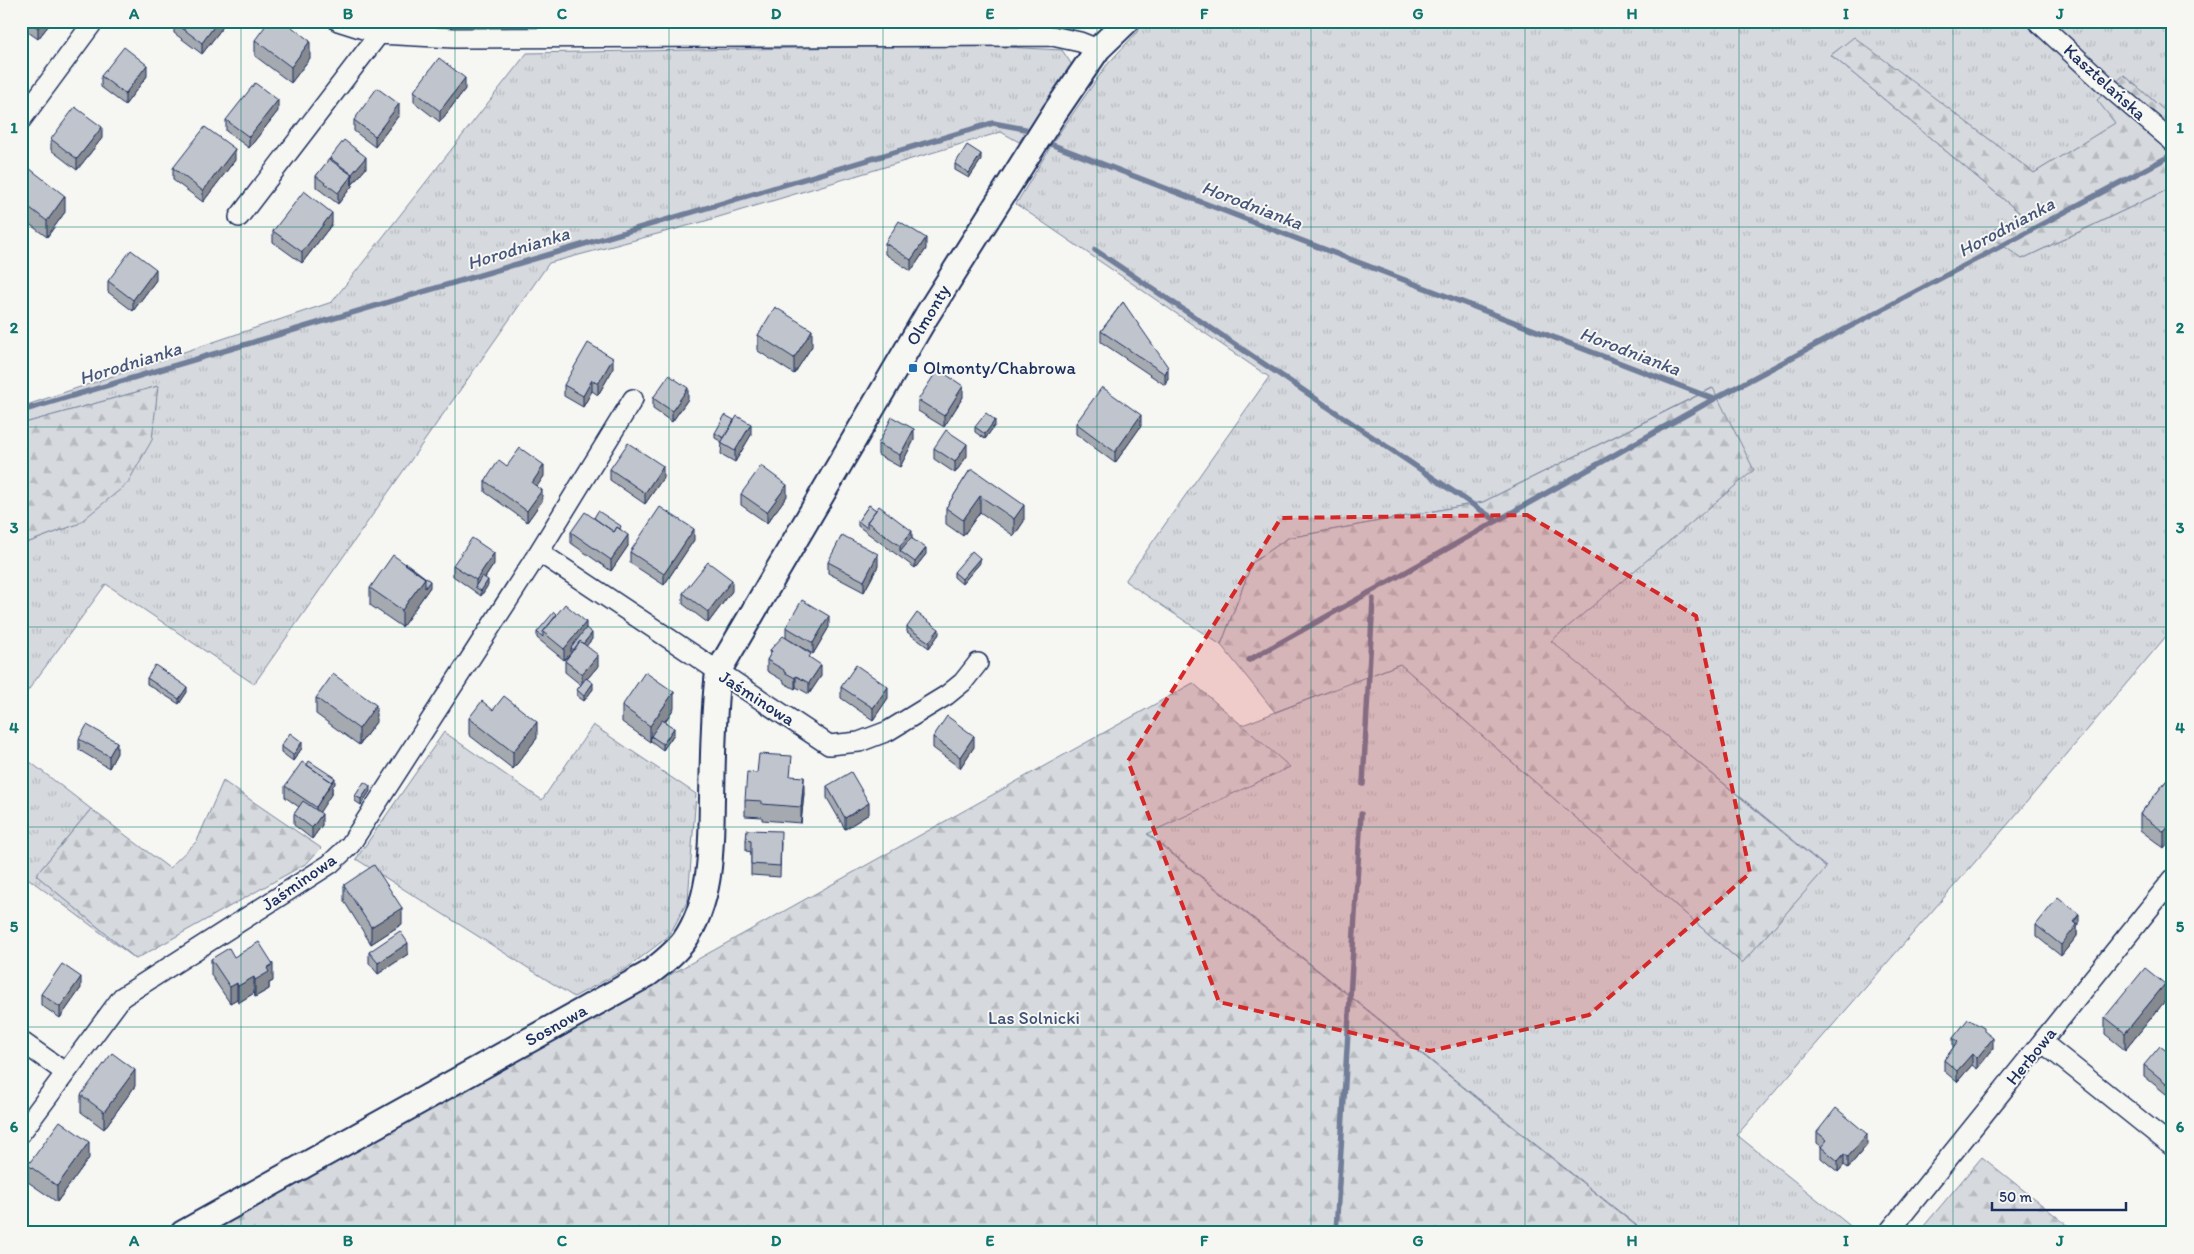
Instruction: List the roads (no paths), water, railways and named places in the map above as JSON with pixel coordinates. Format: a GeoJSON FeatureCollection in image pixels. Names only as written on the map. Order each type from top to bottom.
{"type":"FeatureCollection","features":[{"type":"Feature","properties":{"kind":"street"},"geometry":{"type":"LineString","coordinates":[[21,120],[94,21]]}},
{"type":"Feature","properties":{"kind":"street"},"geometry":{"type":"LineString","coordinates":[[338,21],[379,34],[454,38],[1052,36],[1080,42],[1098,49]]}},
{"type":"Feature","properties":{"kind":"street","name":"Olmonty"},"geometry":{"type":"LineString","coordinates":[[718,672],[928,316],[1052,115],[1098,49],[1127,21]]}},
{"type":"Feature","properties":{"kind":"street","name":"Kasztelańska"},"geometry":{"type":"LineString","coordinates":[[2037,21],[2104,83],[2173,142]]}},
{"type":"Feature","properties":{"kind":"street"},"geometry":{"type":"LineString","coordinates":[[239,217],[379,34]]}},
{"type":"Feature","properties":{"kind":"street","name":"Jaśminowa"},"geometry":{"type":"LineString","coordinates":[[21,1133],[122,997],[330,864],[350,845],[539,552],[633,399]]}},
{"type":"Feature","properties":{"kind":"street","name":"Jaśminowa"},"geometry":{"type":"LineString","coordinates":[[539,552],[829,745],[859,742],[888,731],[941,699],[964,682],[978,663]]}},
{"type":"Feature","properties":{"kind":"street","name":"Sosnowa"},"geometry":{"type":"LineString","coordinates":[[183,1233],[648,974],[672,955],[684,940],[697,918],[705,894],[710,859],[715,699],[718,672]]}},
{"type":"Feature","properties":{"kind":"street","name":"Herbowa"},"geometry":{"type":"LineString","coordinates":[[1888,1233],[2173,879]]}},
{"type":"Feature","properties":{"kind":"street"},"geometry":{"type":"LineString","coordinates":[[21,1041],[66,1073]]}},
{"type":"Feature","properties":{"kind":"street"},"geometry":{"type":"LineString","coordinates":[[2042,1042],[2173,1147]]}},
{"type":"Feature","properties":{"kind":"waterway","name":"Horodnianka"},"geometry":{"type":"LineString","coordinates":[[21,411],[993,123],[1025,129]]}},
{"type":"Feature","properties":{"kind":"waterway","name":"Horodnianka"},"geometry":{"type":"LineString","coordinates":[[1053,145],[1714,399],[2170,156]]}},
{"type":"Feature","properties":{"kind":"waterway"},"geometry":{"type":"LineString","coordinates":[[1095,250],[1497,521]]}},
{"type":"Feature","properties":{"kind":"waterway"},"geometry":{"type":"LineString","coordinates":[[1249,660],[1714,399]]}},
{"type":"Feature","properties":{"kind":"waterway"},"geometry":{"type":"LineString","coordinates":[[1363,784],[1373,599]]}},
{"type":"Feature","properties":{"kind":"waterway"},"geometry":{"type":"LineString","coordinates":[[1336,1233],[1361,814]]}},
{"type":"Feature","properties":{"kind":"place","name":"Olmonty/Chabrowa"},"geometry":{"type":"Point","coordinates":[913,368]}},
{"type":"Feature","properties":{"kind":"park label","name":"Las Solnicki"},"geometry":{"type":"Point","coordinates":[1034,1018]}}]}
